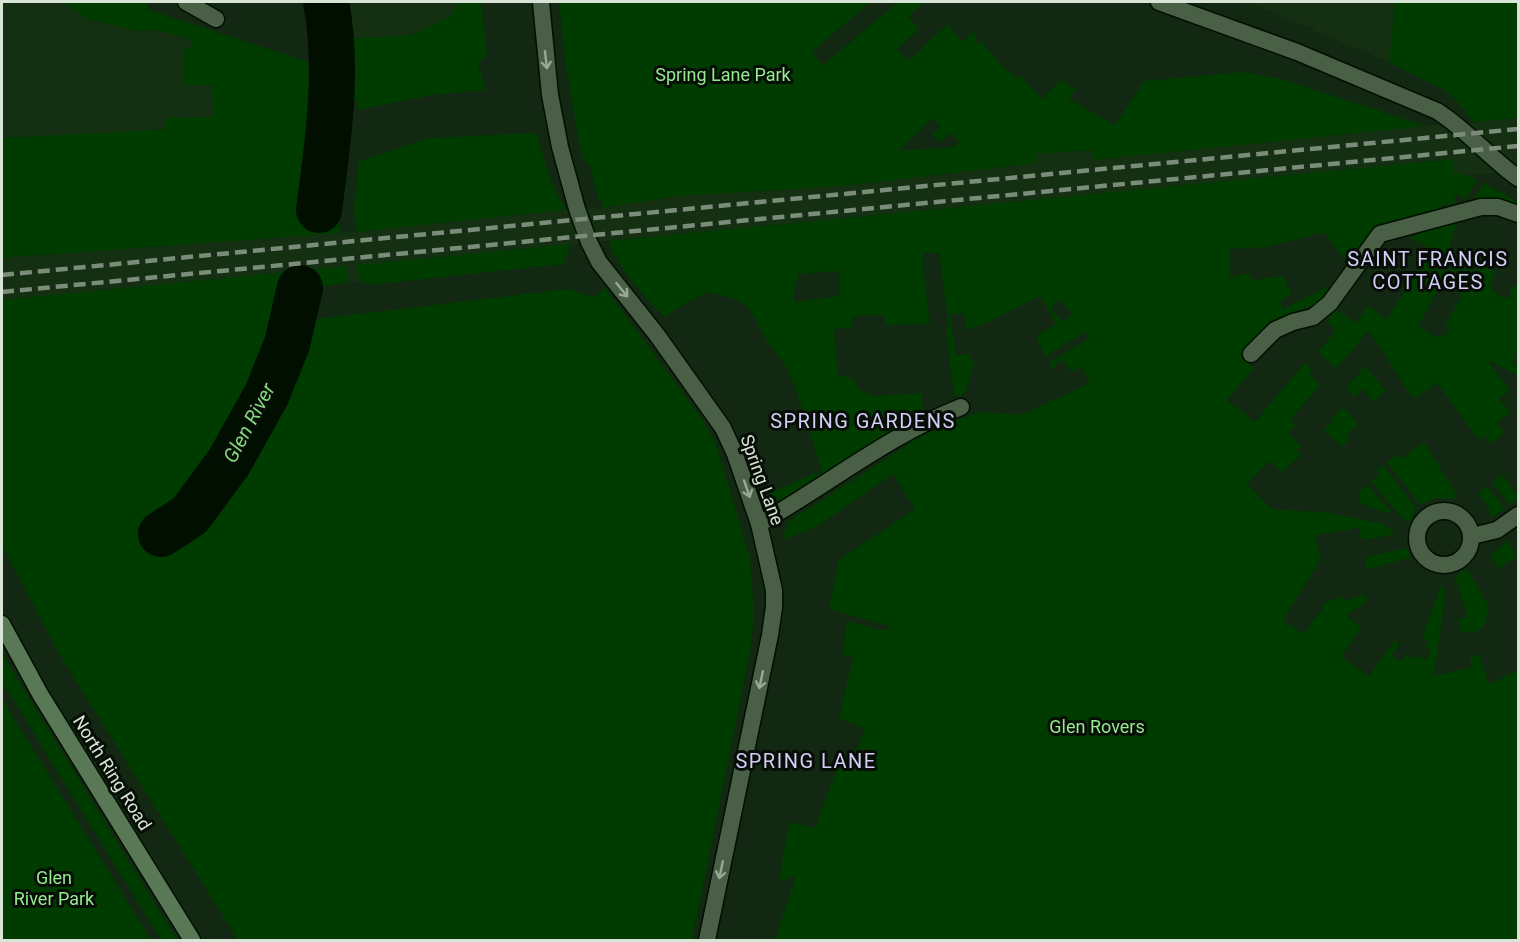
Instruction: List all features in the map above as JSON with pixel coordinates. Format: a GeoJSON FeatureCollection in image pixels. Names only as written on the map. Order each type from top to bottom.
{"type":"FeatureCollection","features":[{"type":"Feature","properties":{"kind":"main road","name":"North Ring Road"},"geometry":{"type":"LineString","coordinates":[[2,624],[40,694],[192,940]]}},
{"type":"Feature","properties":{"kind":"street"},"geometry":{"type":"LineString","coordinates":[[186,2],[216,19]]}},
{"type":"Feature","properties":{"kind":"street","name":"Spring Lane"},"geometry":{"type":"LineString","coordinates":[[541,2],[550,95],[560,147],[577,209],[589,242],[599,262],[657,336],[723,428],[735,454],[759,524],[774,590],[774,607],[707,940]]}},
{"type":"Feature","properties":{"kind":"street"},"geometry":{"type":"LineString","coordinates":[[1159,2],[1364,79],[1437,111],[1452,120],[1500,165],[1518,178]]}},
{"type":"Feature","properties":{"kind":"street"},"geometry":{"type":"LineString","coordinates":[[1251,354],[1275,330],[1313,317],[1330,303],[1380,234],[1481,207],[1498,207],[1518,214]]}},
{"type":"Feature","properties":{"kind":"street"},"geometry":{"type":"LineString","coordinates":[[759,524],[897,440],[961,407]]}},
{"type":"Feature","properties":{"kind":"street"},"geometry":{"type":"LineString","coordinates":[[1472,536],[1497,530],[1518,515]]}},
{"type":"Feature","properties":{"kind":"shaded area"},"geometry":{"type":"Polygon","coordinates":[[[2,2],[63,2],[87,19],[138,31],[158,30],[318,77],[328,223],[341,233],[356,231],[354,207],[359,161],[429,138],[536,133],[551,182],[566,210],[600,208],[608,186],[584,160],[955,148],[1081,106],[1115,125],[1144,81],[1244,72],[1282,79],[1428,126],[1479,122],[1518,86],[1518,171],[1467,175],[1368,212],[1318,235],[1267,247],[1054,247],[618,263],[608,241],[601,241],[570,244],[566,260],[300,288],[2,348],[2,2]]]}},
{"type":"Feature","properties":{"kind":"shaded area"},"geometry":{"type":"Polygon","coordinates":[[[343,2],[481,2],[487,53],[478,65],[486,90],[431,95],[358,110],[343,2]]]}},
{"type":"Feature","properties":{"kind":"shaded area"},"geometry":{"type":"Polygon","coordinates":[[[1249,2],[1395,2],[1389,62],[1312,30],[1313,27],[1304,26],[1249,2]]]}},
{"type":"Feature","properties":{"kind":"green space"},"geometry":{"type":"Polygon","coordinates":[[[63,2],[148,2],[147,9],[308,62],[308,74],[318,77],[310,2],[343,2],[348,39],[411,35],[449,17],[459,2],[481,2],[487,53],[478,65],[486,90],[431,95],[358,110],[356,99],[346,106],[345,160],[338,218],[341,233],[2,258],[2,138],[156,130],[165,129],[165,118],[213,117],[212,85],[184,85],[183,52],[191,45],[192,40],[158,30],[138,31],[87,19],[63,2]]]}},
{"type":"Feature","properties":{"kind":"green space","name":"Spring Lane Park"},"geometry":{"type":"Polygon","coordinates":[[[559,2],[870,2],[812,52],[823,65],[898,2],[925,2],[908,16],[919,29],[897,49],[908,61],[948,24],[962,42],[973,32],[978,37],[974,41],[977,44],[981,41],[1005,69],[1017,78],[1020,75],[1042,99],[1060,80],[1076,89],[1069,99],[1115,125],[1144,81],[1244,72],[1282,79],[1426,126],[1093,160],[1092,150],[1036,154],[1037,163],[844,186],[680,196],[600,208],[603,201],[598,198],[589,164],[584,160],[579,143],[565,60],[559,2]],[[932,119],[898,151],[955,147],[960,141],[950,133],[940,142],[932,135],[940,126],[932,119]]]}},
{"type":"Feature","properties":{"kind":"green space"},"geometry":{"type":"Polygon","coordinates":[[[1395,2],[1518,2],[1518,118],[1473,122],[1456,100],[1444,90],[1389,62],[1395,2]]]}},
{"type":"Feature","properties":{"kind":"green space"},"geometry":{"type":"Polygon","coordinates":[[[536,133],[551,182],[565,210],[356,232],[354,207],[359,161],[429,138],[536,133]]]}},
{"type":"Feature","properties":{"kind":"green space","name":"Glen Rovers"},"geometry":{"type":"Polygon","coordinates":[[[1453,159],[1453,173],[1467,175],[1477,180],[1466,202],[1459,194],[1453,198],[1457,204],[1441,205],[1441,212],[1384,225],[1352,262],[1341,255],[1324,232],[1267,247],[1229,249],[1230,277],[1249,273],[1253,280],[1283,276],[1291,294],[1280,301],[1283,309],[1327,287],[1327,293],[1313,305],[1270,322],[1240,355],[1254,368],[1227,400],[1255,422],[1305,362],[1312,370],[1310,374],[1320,386],[1290,419],[1296,425],[1288,433],[1301,447],[1296,450],[1301,455],[1282,472],[1269,461],[1247,484],[1272,509],[1330,513],[1384,524],[1396,534],[1364,540],[1361,538],[1359,528],[1315,535],[1321,559],[1283,620],[1304,634],[1324,608],[1323,604],[1342,596],[1344,601],[1364,594],[1368,601],[1346,615],[1361,628],[1341,657],[1369,676],[1395,640],[1400,643],[1391,655],[1400,662],[1407,654],[1416,659],[1419,656],[1426,660],[1431,651],[1425,647],[1429,642],[1422,637],[1441,586],[1443,586],[1445,598],[1434,676],[1472,667],[1470,657],[1479,654],[1489,684],[1518,671],[1518,940],[775,940],[796,875],[782,881],[779,880],[789,822],[815,828],[839,764],[857,749],[865,729],[839,718],[853,657],[842,654],[847,621],[887,631],[889,626],[829,609],[839,560],[915,509],[893,474],[815,528],[785,539],[784,533],[788,522],[915,440],[959,419],[981,412],[1021,415],[1090,383],[1082,367],[1071,372],[1063,360],[1055,364],[1056,368],[1052,370],[1049,363],[1089,338],[1085,332],[1045,357],[1036,336],[1056,324],[1040,296],[989,322],[966,330],[964,313],[950,314],[956,355],[969,354],[974,364],[966,390],[961,396],[954,396],[946,327],[949,326],[939,253],[923,253],[930,324],[885,325],[885,315],[853,316],[852,328],[834,329],[838,375],[854,379],[858,389],[872,396],[921,393],[924,411],[781,501],[769,493],[815,473],[823,474],[796,389],[785,365],[767,341],[749,308],[735,299],[708,292],[665,317],[632,281],[608,241],[1453,159]],[[839,271],[799,274],[793,292],[794,302],[840,296],[839,271]],[[1060,300],[1051,308],[1063,322],[1072,314],[1060,300]]]}},
{"type":"Feature","properties":{"kind":"green space"},"geometry":{"type":"Polygon","coordinates":[[[1484,183],[1518,202],[1518,209],[1470,204],[1484,183]]]}},
{"type":"Feature","properties":{"kind":"green space"},"geometry":{"type":"Polygon","coordinates":[[[1457,217],[1448,258],[1410,238],[1440,222],[1457,217]]]}},
{"type":"Feature","properties":{"kind":"green space"},"geometry":{"type":"Polygon","coordinates":[[[570,244],[564,264],[368,285],[359,278],[356,265],[570,244]]]}},
{"type":"Feature","properties":{"kind":"green space"},"geometry":{"type":"Polygon","coordinates":[[[1461,248],[1468,252],[1462,265],[1474,271],[1479,263],[1496,272],[1489,285],[1493,287],[1492,291],[1507,299],[1514,284],[1518,287],[1518,350],[1512,365],[1518,366],[1518,376],[1490,361],[1489,363],[1510,390],[1499,399],[1511,413],[1497,422],[1504,433],[1491,444],[1485,436],[1479,440],[1437,383],[1413,399],[1369,330],[1336,369],[1318,352],[1336,330],[1327,322],[1335,309],[1356,323],[1368,305],[1386,320],[1424,262],[1448,272],[1461,248]],[[1441,284],[1418,327],[1439,338],[1441,334],[1446,336],[1450,329],[1445,326],[1462,295],[1441,284]]]}},
{"type":"Feature","properties":{"kind":"green space"},"geometry":{"type":"Polygon","coordinates":[[[346,266],[348,283],[284,291],[273,313],[273,324],[568,289],[594,297],[605,288],[702,419],[716,444],[750,558],[754,614],[751,647],[692,940],[238,940],[58,652],[2,544],[2,300],[346,266]]]}},
{"type":"Feature","properties":{"kind":"green space"},"geometry":{"type":"Polygon","coordinates":[[[1365,366],[1386,391],[1373,402],[1363,389],[1354,397],[1346,388],[1365,366]]]}},
{"type":"Feature","properties":{"kind":"green space"},"geometry":{"type":"Polygon","coordinates":[[[1344,407],[1358,425],[1346,434],[1349,439],[1342,447],[1324,430],[1333,420],[1331,418],[1344,407]]]}},
{"type":"Feature","properties":{"kind":"green space"},"geometry":{"type":"Polygon","coordinates":[[[1424,442],[1456,494],[1455,499],[1436,498],[1420,505],[1387,462],[1397,454],[1401,459],[1424,442]]]}},
{"type":"Feature","properties":{"kind":"green space"},"geometry":{"type":"Polygon","coordinates":[[[1383,465],[1416,508],[1409,522],[1402,518],[1371,481],[1380,475],[1376,470],[1383,465]]]}},
{"type":"Feature","properties":{"kind":"green space"},"geometry":{"type":"Polygon","coordinates":[[[1502,474],[1518,496],[1518,499],[1510,505],[1492,482],[1502,474]]]}},
{"type":"Feature","properties":{"kind":"green space"},"geometry":{"type":"Polygon","coordinates":[[[1367,485],[1391,511],[1390,513],[1376,510],[1359,502],[1360,491],[1367,485]]]}},
{"type":"Feature","properties":{"kind":"green space"},"geometry":{"type":"Polygon","coordinates":[[[1487,486],[1505,509],[1490,517],[1490,510],[1478,493],[1487,486]]]}},
{"type":"Feature","properties":{"kind":"green space"},"geometry":{"type":"Polygon","coordinates":[[[1508,541],[1517,556],[1498,569],[1490,555],[1508,541]]]}},
{"type":"Feature","properties":{"kind":"green space"},"geometry":{"type":"Polygon","coordinates":[[[1406,548],[1411,557],[1367,568],[1365,557],[1406,548]]]}},
{"type":"Feature","properties":{"kind":"green space"},"geometry":{"type":"Polygon","coordinates":[[[1467,569],[1489,607],[1483,626],[1473,633],[1472,631],[1460,632],[1458,619],[1468,617],[1455,576],[1467,569]]]}},
{"type":"Feature","properties":{"kind":"green space"},"geometry":{"type":"Polygon","coordinates":[[[2,654],[177,940],[161,940],[2,681],[2,654]]]}},
{"type":"Feature","properties":{"kind":"green space","name":"Glen River Park"},"geometry":{"type":"Polygon","coordinates":[[[2,697],[16,722],[151,940],[2,940],[2,697]]]}},
{"type":"Feature","properties":{"kind":"waterway","name":"Glen River"},"geometry":{"type":"LineString","coordinates":[[319,210],[329,132],[332,80],[332,53],[326,2]]}},
{"type":"Feature","properties":{"kind":"waterway","name":"Glen River"},"geometry":{"type":"LineString","coordinates":[[161,534],[190,515],[229,462],[267,394],[287,344],[300,288]]}},
{"type":"Feature","properties":{"kind":"railway"},"geometry":{"type":"LineString","coordinates":[[2,275],[1518,129]]}},
{"type":"Feature","properties":{"kind":"railway"},"geometry":{"type":"LineString","coordinates":[[2,292],[1518,146]]}},
{"type":"Feature","properties":{"kind":"district","name":"SAINT FRANCIS COTTAGES"},"geometry":{"type":"Point","coordinates":[1428,270]}},
{"type":"Feature","properties":{"kind":"district","name":"SPRING GARDENS"},"geometry":{"type":"Point","coordinates":[863,421]}},
{"type":"Feature","properties":{"kind":"district","name":"SPRING LANE"},"geometry":{"type":"Point","coordinates":[806,761]}}]}
